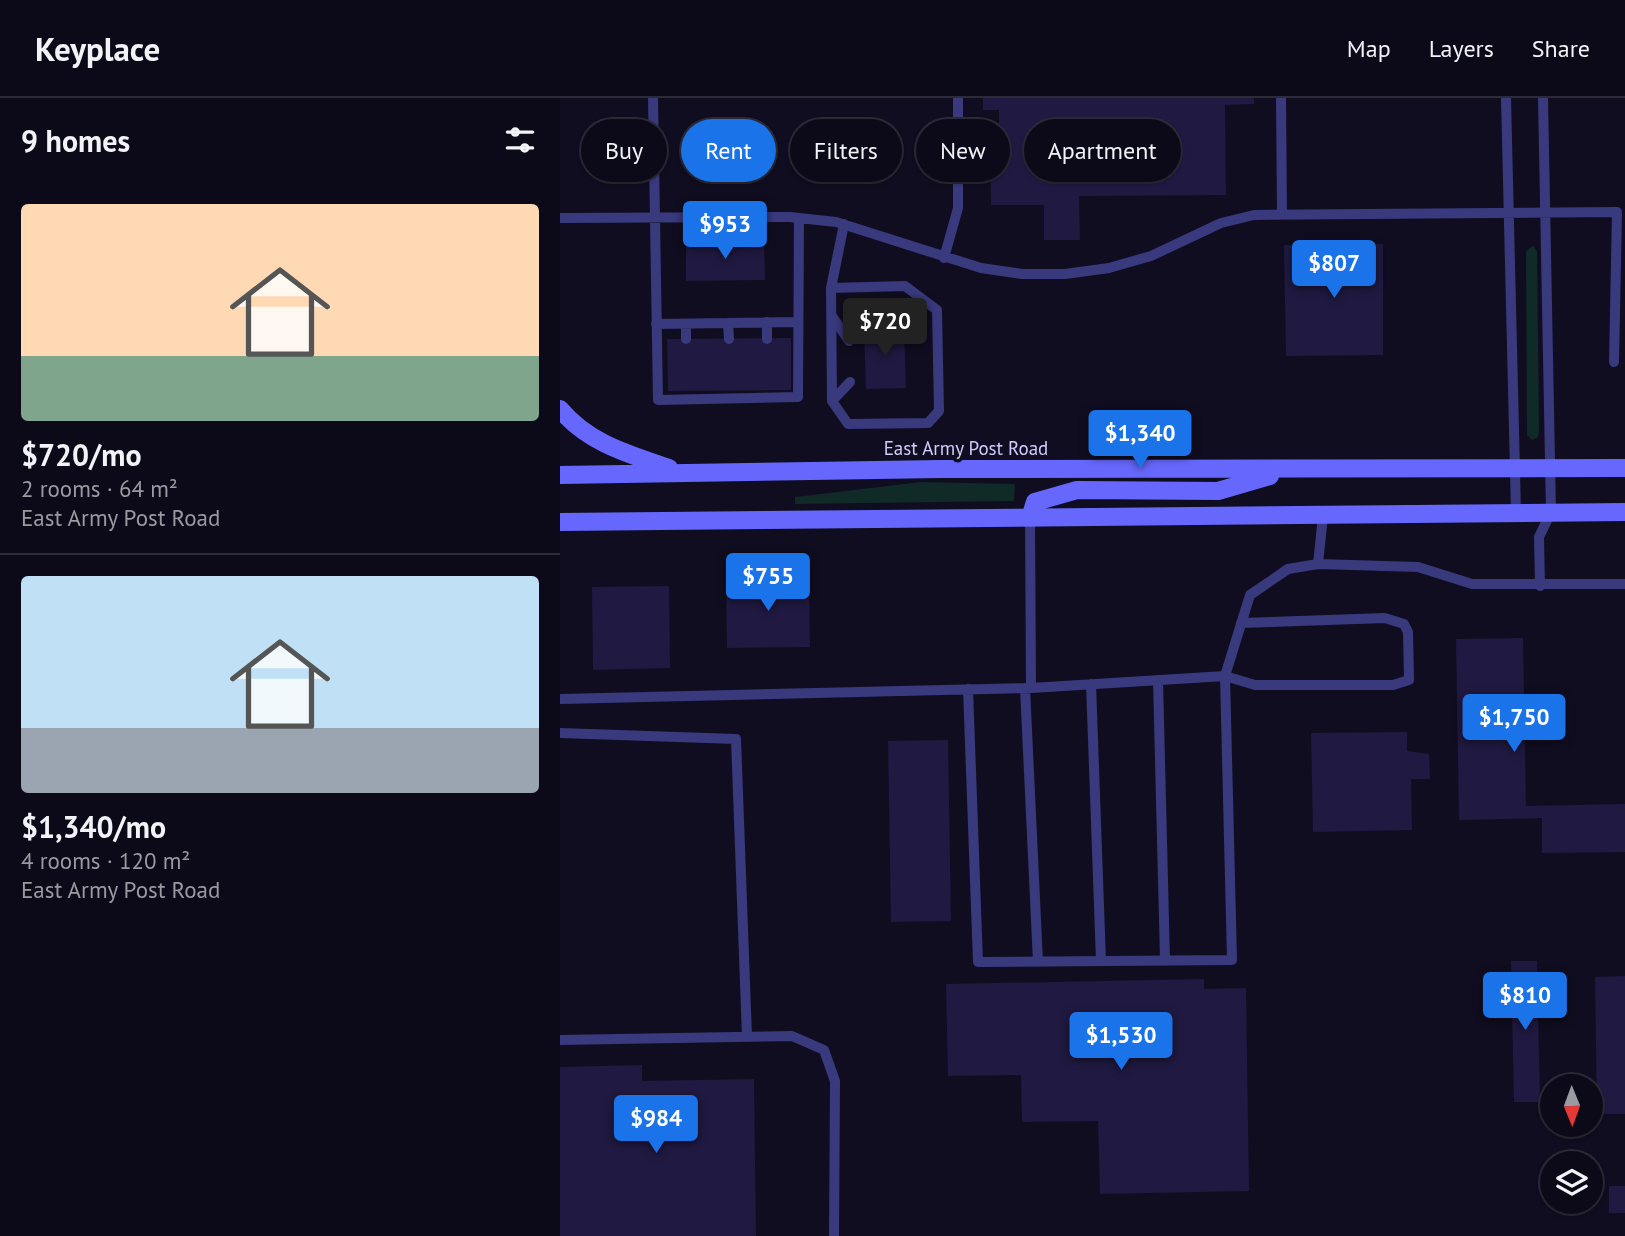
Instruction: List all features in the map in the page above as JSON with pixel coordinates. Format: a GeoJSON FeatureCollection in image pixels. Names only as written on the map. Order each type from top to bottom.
{"type":"FeatureCollection","features":[{"type":"Feature","properties":{"kind":"main road"},"geometry":{"type":"LineString","coordinates":[[560,409],[575,427],[610,447],[682,472]]}},
{"type":"Feature","properties":{"kind":"main road","name":"East Army Post Road"},"geometry":{"type":"LineString","coordinates":[[560,475],[941,469],[1625,468]]}},
{"type":"Feature","properties":{"kind":"main road"},"geometry":{"type":"LineString","coordinates":[[1030,518],[1035,502],[1077,490],[1217,491],[1293,470]]}},
{"type":"Feature","properties":{"kind":"main road"},"geometry":{"type":"LineString","coordinates":[[560,522],[1625,512]]}},
{"type":"Feature","properties":{"kind":"lane"},"geometry":{"type":"LineString","coordinates":[[653,98],[658,400],[688,395],[730,394],[798,397],[799,218]]}},
{"type":"Feature","properties":{"kind":"lane"},"geometry":{"type":"LineString","coordinates":[[944,258],[958,208],[958,98]]}},
{"type":"Feature","properties":{"kind":"lane"},"geometry":{"type":"LineString","coordinates":[[1281,98],[1282,213]]}},
{"type":"Feature","properties":{"kind":"lane"},"geometry":{"type":"LineString","coordinates":[[1506,98],[1516,513]]}},
{"type":"Feature","properties":{"kind":"lane"},"geometry":{"type":"LineString","coordinates":[[1540,586],[1539,537],[1551,512],[1543,98]]}},
{"type":"Feature","properties":{"kind":"lane"},"geometry":{"type":"LineString","coordinates":[[560,218],[799,218],[844,224],[981,268],[1022,274],[1065,274],[1110,268],[1152,256],[1221,223],[1254,215],[1617,212],[1614,362]]}},
{"type":"Feature","properties":{"kind":"lane"},"geometry":{"type":"LineString","coordinates":[[831,288],[905,286],[937,310],[939,411],[928,423],[848,424],[832,401],[831,288],[844,224]]}},
{"type":"Feature","properties":{"kind":"lane"},"geometry":{"type":"LineString","coordinates":[[831,315],[849,341]]}},
{"type":"Feature","properties":{"kind":"lane"},"geometry":{"type":"LineString","coordinates":[[767,322],[767,338]]}},
{"type":"Feature","properties":{"kind":"lane"},"geometry":{"type":"LineString","coordinates":[[656,324],[799,322]]}},
{"type":"Feature","properties":{"kind":"lane"},"geometry":{"type":"LineString","coordinates":[[728,323],[729,339]]}},
{"type":"Feature","properties":{"kind":"lane"},"geometry":{"type":"LineString","coordinates":[[686,324],[686,339]]}},
{"type":"Feature","properties":{"kind":"lane"},"geometry":{"type":"LineString","coordinates":[[832,401],[850,382]]}},
{"type":"Feature","properties":{"kind":"lane"},"geometry":{"type":"LineString","coordinates":[[1318,564],[1323,516]]}},
{"type":"Feature","properties":{"kind":"lane"},"geometry":{"type":"LineString","coordinates":[[1030,518],[1028,688],[1038,962]]}},
{"type":"Feature","properties":{"kind":"lane"},"geometry":{"type":"LineString","coordinates":[[968,689],[978,962],[1232,960],[1225,676],[1250,595],[1288,569],[1318,564],[1418,567],[1472,584],[1625,584]]}},
{"type":"Feature","properties":{"kind":"lane"},"geometry":{"type":"LineString","coordinates":[[560,699],[1028,688],[1225,676],[1255,685],[1393,685],[1409,680],[1408,632],[1404,624],[1385,618],[1241,623]]}},
{"type":"Feature","properties":{"kind":"lane"},"geometry":{"type":"LineString","coordinates":[[1158,680],[1165,960]]}},
{"type":"Feature","properties":{"kind":"lane"},"geometry":{"type":"LineString","coordinates":[[1091,684],[1101,961]]}},
{"type":"Feature","properties":{"kind":"lane"},"geometry":{"type":"LineString","coordinates":[[560,733],[736,739],[747,1037]]}},
{"type":"Feature","properties":{"kind":"lane"},"geometry":{"type":"LineString","coordinates":[[560,1040],[792,1036],[824,1050],[835,1081],[834,1236]]}},
{"type":"Feature","properties":{"kind":"green space"},"geometry":{"type":"Polygon","coordinates":[[[1533,246],[1537,251],[1539,431],[1538,437],[1532,440],[1527,435],[1526,251],[1533,246]]]}},
{"type":"Feature","properties":{"kind":"green space"},"geometry":{"type":"Polygon","coordinates":[[[921,482],[1015,484],[1014,501],[795,504],[795,497],[921,482]]]}},
{"type":"Feature","properties":{"kind":"building"},"geometry":{"type":"Polygon","coordinates":[[[983,98],[1254,98],[1254,104],[1225,105],[1226,195],[1079,196],[1080,240],[1044,240],[1044,205],[991,205],[991,182],[1010,182],[1010,119],[999,119],[999,110],[983,110],[983,98]]]}},
{"type":"Feature","properties":{"kind":"building"},"geometry":{"type":"Polygon","coordinates":[[[764,240],[765,280],[686,281],[686,242],[764,240]]]}},
{"type":"Feature","properties":{"kind":"building"},"geometry":{"type":"Polygon","coordinates":[[[1383,244],[1383,355],[1286,356],[1284,245],[1383,244]]]}},
{"type":"Feature","properties":{"kind":"building"},"geometry":{"type":"Polygon","coordinates":[[[904,328],[906,388],[866,389],[864,329],[904,328]]]}},
{"type":"Feature","properties":{"kind":"building"},"geometry":{"type":"Polygon","coordinates":[[[791,338],[791,390],[668,391],[667,339],[791,338]]]}},
{"type":"Feature","properties":{"kind":"building"},"geometry":{"type":"Polygon","coordinates":[[[809,577],[810,647],[727,648],[726,579],[809,577]]]}},
{"type":"Feature","properties":{"kind":"building"},"geometry":{"type":"Polygon","coordinates":[[[669,586],[670,668],[593,670],[592,587],[669,586]]]}},
{"type":"Feature","properties":{"kind":"building"},"geometry":{"type":"Polygon","coordinates":[[[1523,638],[1526,806],[1625,804],[1625,852],[1542,853],[1542,818],[1459,820],[1456,639],[1523,638]]]}},
{"type":"Feature","properties":{"kind":"building"},"geometry":{"type":"Polygon","coordinates":[[[1407,732],[1407,751],[1429,754],[1430,779],[1411,779],[1412,830],[1313,832],[1311,733],[1407,732]]]}},
{"type":"Feature","properties":{"kind":"building"},"geometry":{"type":"Polygon","coordinates":[[[948,740],[951,921],[891,922],[888,741],[948,740]]]}},
{"type":"Feature","properties":{"kind":"building"},"geometry":{"type":"Polygon","coordinates":[[[1511,961],[1537,961],[1540,1102],[1514,1102],[1511,961]]]}},
{"type":"Feature","properties":{"kind":"building"},"geometry":{"type":"Polygon","coordinates":[[[1625,976],[1625,1114],[1603,1114],[1603,1074],[1596,1074],[1595,977],[1625,976]]]}},
{"type":"Feature","properties":{"kind":"building"},"geometry":{"type":"Polygon","coordinates":[[[1204,979],[1204,989],[1246,988],[1249,1191],[1100,1194],[1098,1121],[1022,1122],[1021,1075],[948,1076],[946,984],[1204,979]]]}},
{"type":"Feature","properties":{"kind":"building"},"geometry":{"type":"Polygon","coordinates":[[[642,1065],[642,1081],[754,1079],[756,1236],[560,1236],[560,1067],[642,1065]]]}},
{"type":"Feature","properties":{"kind":"building"},"geometry":{"type":"Polygon","coordinates":[[[1609,1186],[1625,1186],[1625,1213],[1609,1213],[1609,1186]]]}}]}
